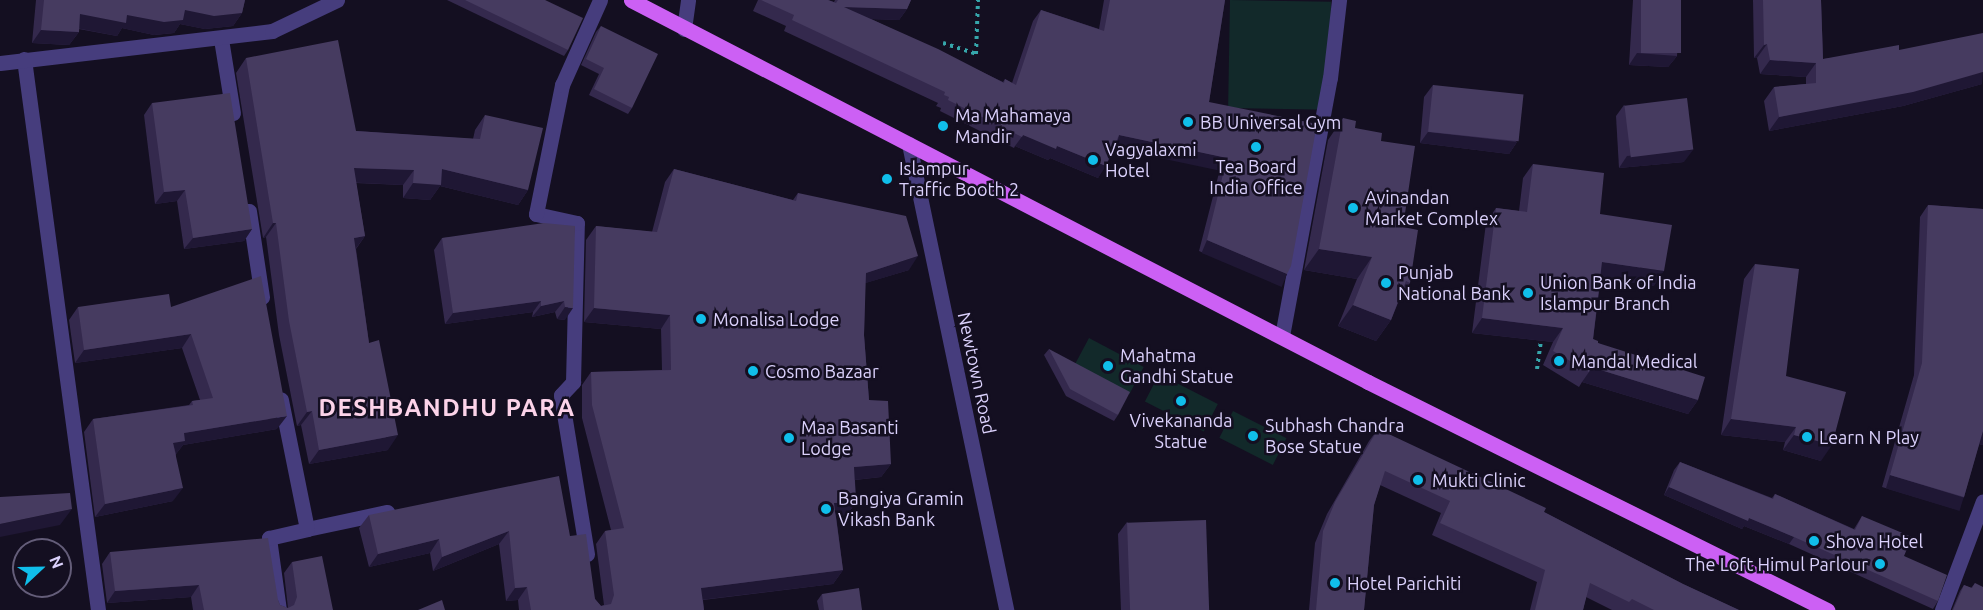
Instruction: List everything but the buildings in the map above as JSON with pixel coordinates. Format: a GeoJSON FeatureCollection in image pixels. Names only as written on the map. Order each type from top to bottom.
{"type":"FeatureCollection","features":[{"type":"Feature","properties":{"kind":"main road"},"geometry":{"type":"LineString","coordinates":[[631,0],[1368,382],[1827,610]]}},
{"type":"Feature","properties":{"kind":"street"},"geometry":{"type":"LineString","coordinates":[[0,63],[221,39],[272,31],[337,0]]}},
{"type":"Feature","properties":{"kind":"street"},"geometry":{"type":"LineString","coordinates":[[590,573],[570,475],[561,395],[573,382],[577,223],[536,214],[562,85],[600,0]]}},
{"type":"Feature","properties":{"kind":"street"},"geometry":{"type":"LineString","coordinates":[[684,29],[688,0]]}},
{"type":"Feature","properties":{"kind":"street"},"geometry":{"type":"LineString","coordinates":[[1282,336],[1330,78],[1340,0]]}},
{"type":"Feature","properties":{"kind":"street"},"geometry":{"type":"LineString","coordinates":[[221,39],[235,128]]}},
{"type":"Feature","properties":{"kind":"street"},"geometry":{"type":"LineString","coordinates":[[24,59],[98,610]]}},
{"type":"Feature","properties":{"kind":"street","name":"Newtown Road"},"geometry":{"type":"LineString","coordinates":[[909,144],[1006,610]]}},
{"type":"Feature","properties":{"kind":"street"},"geometry":{"type":"LineString","coordinates":[[246,195],[265,313]]}},
{"type":"Feature","properties":{"kind":"street"},"geometry":{"type":"LineString","coordinates":[[278,382],[307,529]]}},
{"type":"Feature","properties":{"kind":"street"},"geometry":{"type":"LineString","coordinates":[[1942,610],[1983,501]]}},
{"type":"Feature","properties":{"kind":"street"},"geometry":{"type":"LineString","coordinates":[[279,610],[269,538],[401,509]]}},
{"type":"Feature","properties":{"kind":"path"},"geometry":{"type":"LineString","coordinates":[[943,43],[976,54],[978,0]]}},
{"type":"Feature","properties":{"kind":"path"},"geometry":{"type":"LineString","coordinates":[[1537,369],[1541,341]]}},
{"type":"Feature","properties":{"kind":"green space"},"geometry":{"type":"Polygon","coordinates":[[[1230,0],[1331,2],[1329,110],[1228,108],[1230,0]]]}},
{"type":"Feature","properties":{"kind":"green space"},"geometry":{"type":"Polygon","coordinates":[[[1089,338],[1144,367],[1129,394],[1074,365],[1089,338]]]}},
{"type":"Feature","properties":{"kind":"green space"},"geometry":{"type":"Polygon","coordinates":[[[1159,374],[1218,404],[1204,432],[1145,402],[1159,374]]]}},
{"type":"Feature","properties":{"kind":"green space"},"geometry":{"type":"Polygon","coordinates":[[[1233,411],[1286,438],[1273,465],[1219,438],[1233,411]]]}},
{"type":"Feature","properties":{"kind":"place","name":"BB Universal Gym"},"geometry":{"type":"Point","coordinates":[1188,122]}},
{"type":"Feature","properties":{"kind":"place","name":"Ma Mahamaya Mandir"},"geometry":{"type":"Point","coordinates":[943,126]}},
{"type":"Feature","properties":{"kind":"place","name":"Tea Board India Office"},"geometry":{"type":"Point","coordinates":[1256,147]}},
{"type":"Feature","properties":{"kind":"place","name":"Vagyalaxmi Hotel"},"geometry":{"type":"Point","coordinates":[1093,160]}},
{"type":"Feature","properties":{"kind":"place","name":"Islampur Traffic Booth 2"},"geometry":{"type":"Point","coordinates":[887,179]}},
{"type":"Feature","properties":{"kind":"place","name":"Avinandan Market Complex"},"geometry":{"type":"Point","coordinates":[1353,208]}},
{"type":"Feature","properties":{"kind":"place","name":"Punjab National Bank"},"geometry":{"type":"Point","coordinates":[1386,283]}},
{"type":"Feature","properties":{"kind":"place","name":"Union Bank of India Islampur Branch"},"geometry":{"type":"Point","coordinates":[1528,293]}},
{"type":"Feature","properties":{"kind":"place","name":"Monalisa Lodge"},"geometry":{"type":"Point","coordinates":[701,319]}},
{"type":"Feature","properties":{"kind":"place","name":"Mandal Medical"},"geometry":{"type":"Point","coordinates":[1559,361]}},
{"type":"Feature","properties":{"kind":"place","name":"Mahatma Gandhi Statue"},"geometry":{"type":"Point","coordinates":[1108,366]}},
{"type":"Feature","properties":{"kind":"place","name":"Cosmo Bazaar"},"geometry":{"type":"Point","coordinates":[753,371]}},
{"type":"Feature","properties":{"kind":"place","name":"Vivekananda Statue"},"geometry":{"type":"Point","coordinates":[1181,401]}},
{"type":"Feature","properties":{"kind":"place","name":"Subhash Chandra Bose Statue"},"geometry":{"type":"Point","coordinates":[1253,436]}},
{"type":"Feature","properties":{"kind":"place","name":"Learn N Play"},"geometry":{"type":"Point","coordinates":[1807,437]}},
{"type":"Feature","properties":{"kind":"place","name":"Maa Basanti Lodge"},"geometry":{"type":"Point","coordinates":[789,438]}},
{"type":"Feature","properties":{"kind":"place","name":"Mukti Clinic"},"geometry":{"type":"Point","coordinates":[1418,480]}},
{"type":"Feature","properties":{"kind":"place","name":"Bangiya Gramin Vikash Bank"},"geometry":{"type":"Point","coordinates":[826,509]}},
{"type":"Feature","properties":{"kind":"place","name":"Shova Hotel"},"geometry":{"type":"Point","coordinates":[1814,541]}},
{"type":"Feature","properties":{"kind":"place","name":"The Loft Himul Parlour"},"geometry":{"type":"Point","coordinates":[1880,564]}},
{"type":"Feature","properties":{"kind":"place","name":"Hotel Parichiti"},"geometry":{"type":"Point","coordinates":[1335,583]}},
{"type":"Feature","properties":{"kind":"district","name":"DESHBANDHU PARA"},"geometry":{"type":"Point","coordinates":[447,408]}}]}
